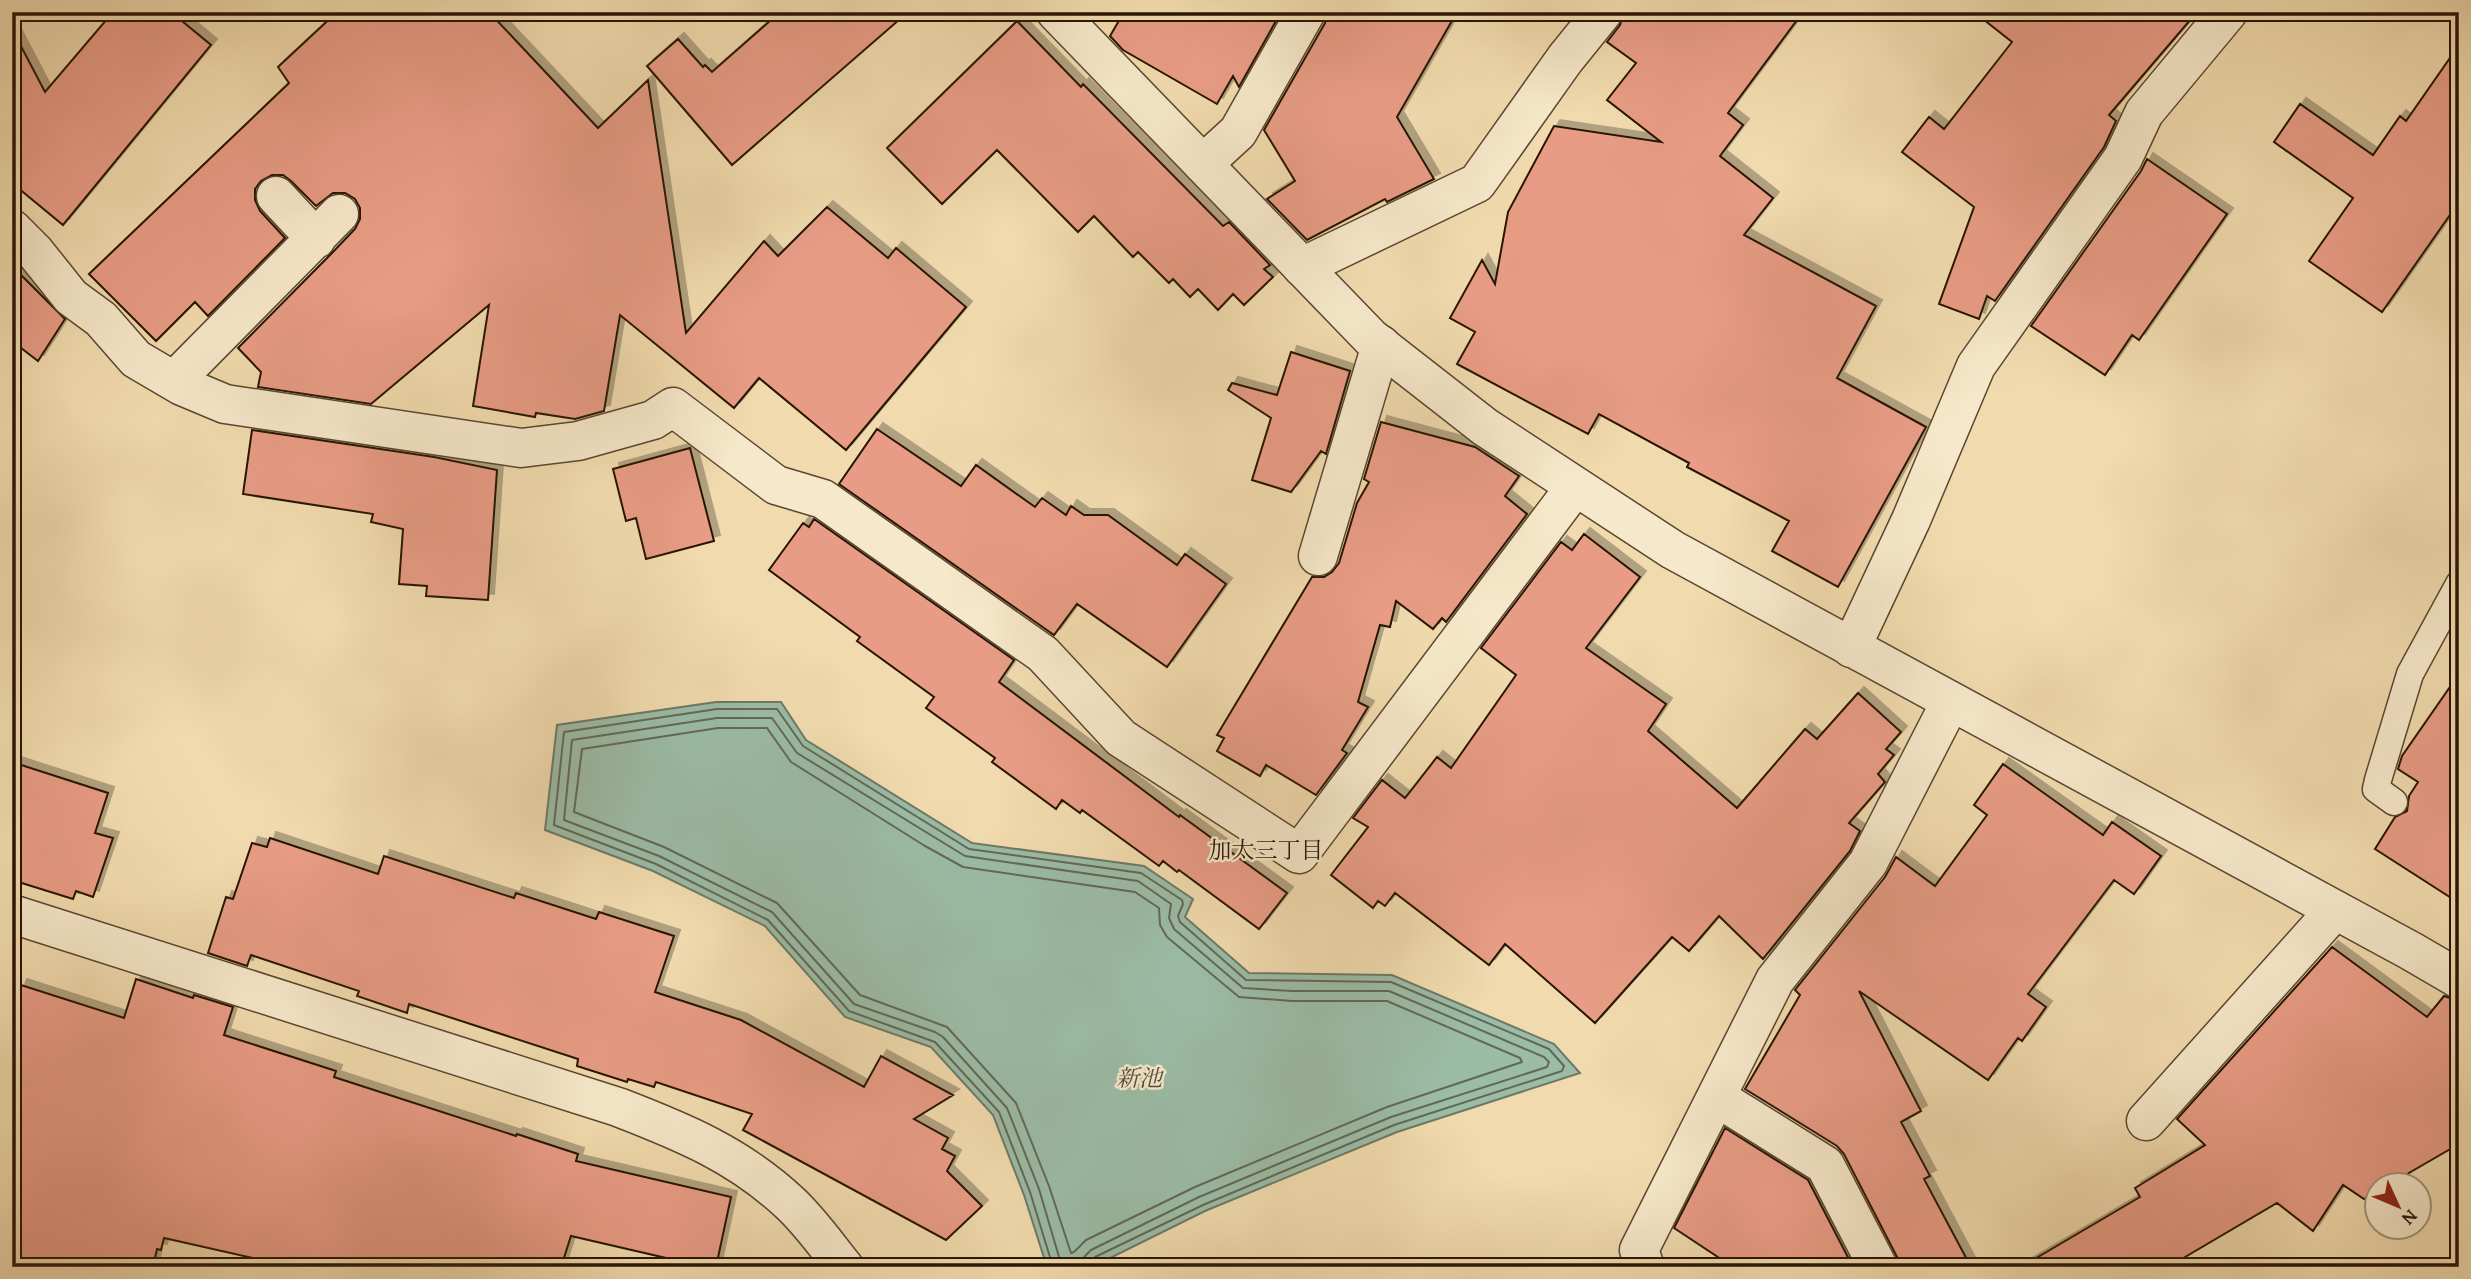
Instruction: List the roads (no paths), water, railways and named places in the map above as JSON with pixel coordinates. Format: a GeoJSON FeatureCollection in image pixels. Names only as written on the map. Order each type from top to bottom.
{"type":"FeatureCollection","features":[{"type":"Feature","properties":{"kind":"street"},"geometry":{"type":"LineString","coordinates":[[1056,12],[1371,338],[1485,427],[1673,550],[2459,979]]}},
{"type":"Feature","properties":{"kind":"street"},"geometry":{"type":"LineString","coordinates":[[1203,164],[1238,132],[1306,12]]}},
{"type":"Feature","properties":{"kind":"street"},"geometry":{"type":"LineString","coordinates":[[1303,267],[1477,183],[1565,60],[1603,12]]}},
{"type":"Feature","properties":{"kind":"street"},"geometry":{"type":"LineString","coordinates":[[1852,648],[1911,520],[1976,366],[2123,158],[2144,113],[2228,12]]}},
{"type":"Feature","properties":{"kind":"street"},"geometry":{"type":"LineString","coordinates":[[174,381],[327,227],[276,197]]}},
{"type":"Feature","properties":{"kind":"street"},"geometry":{"type":"LineString","coordinates":[[12,229],[35,251],[71,297],[102,319],[136,359],[174,381],[225,404],[521,448],[578,441],[653,420],[673,407],[776,485],[823,499],[1043,654],[1121,738],[1299,854],[1575,487]]}},
{"type":"Feature","properties":{"kind":"street"},"geometry":{"type":"LineString","coordinates":[[1318,556],[1381,345]]}},
{"type":"Feature","properties":{"kind":"street"},"geometry":{"type":"LineString","coordinates":[[1645,1267],[1639,1250],[1775,980],[1868,863],[1950,702]]}},
{"type":"Feature","properties":{"kind":"street"},"geometry":{"type":"LineString","coordinates":[[2146,1121],[2335,910]]}},
{"type":"Feature","properties":{"kind":"street"},"geometry":{"type":"LineString","coordinates":[[12,914],[618,1107],[685,1133],[738,1162],[792,1205],[844,1267]]}},
{"type":"Feature","properties":{"kind":"street"},"geometry":{"type":"LineString","coordinates":[[1716,1097],[1825,1165],[1878,1267]]}},
{"type":"Feature","properties":{"kind":"lane"},"geometry":{"type":"LineString","coordinates":[[2394,802],[2376,789],[2378,780],[2410,674],[2459,584]]}},
{"type":"Feature","properties":{"kind":"water","name":"新池"},"geometry":{"type":"Polygon","coordinates":[[[716,702],[781,702],[806,740],[972,843],[1144,866],[1193,899],[1185,917],[1249,973],[1392,975],[1554,1044],[1580,1073],[1397,1132],[1205,1211],[1092,1267],[1047,1267],[1024,1195],[993,1115],[931,1047],[845,1017],[765,926],[653,871],[545,830],[557,725],[716,702]]]}},
{"type":"Feature","properties":{"kind":"district","name":"加太三丁目"},"geometry":{"type":"Point","coordinates":[1266,849]}}]}
